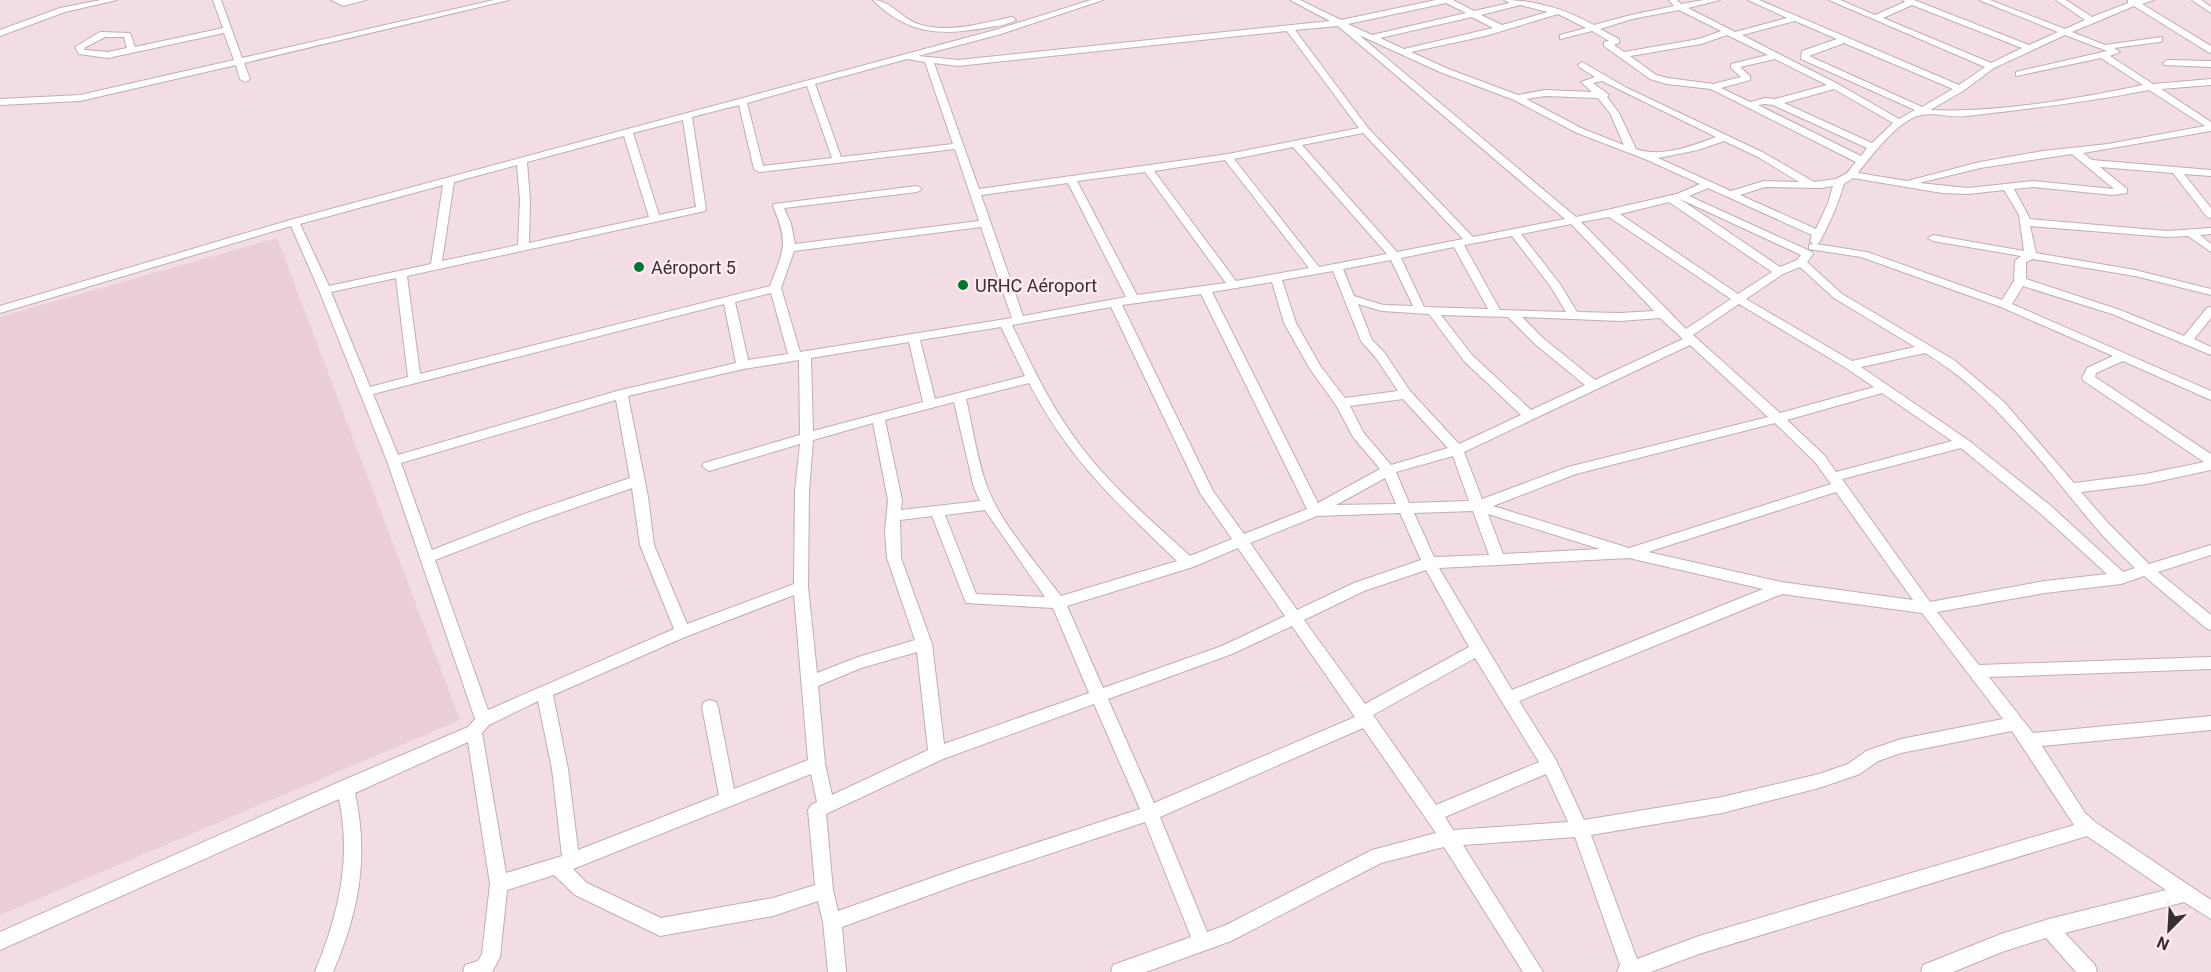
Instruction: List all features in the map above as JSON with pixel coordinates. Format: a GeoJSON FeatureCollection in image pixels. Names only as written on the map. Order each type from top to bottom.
{"type":"FeatureCollection","features":[{"type":"Feature","properties":{"kind":"street"},"geometry":{"type":"LineString","coordinates":[[0,33],[63,10],[113,0]]}},
{"type":"Feature","properties":{"kind":"street"},"geometry":{"type":"LineString","coordinates":[[217,0],[245,79]]}},
{"type":"Feature","properties":{"kind":"street"},"geometry":{"type":"LineString","coordinates":[[335,0],[344,4],[362,0]]}},
{"type":"Feature","properties":{"kind":"street"},"geometry":{"type":"LineString","coordinates":[[0,102],[80,98],[505,0]]}},
{"type":"Feature","properties":{"kind":"street"},"geometry":{"type":"LineString","coordinates":[[877,0],[909,22],[949,31],[1100,0]]}},
{"type":"Feature","properties":{"kind":"street"},"geometry":{"type":"LineString","coordinates":[[1294,0],[1443,70],[1517,98],[1580,131],[1648,157],[1819,234]]}},
{"type":"Feature","properties":{"kind":"street"},"geometry":{"type":"LineString","coordinates":[[903,57],[958,63],[1340,23],[1447,0],[1500,28]]}},
{"type":"Feature","properties":{"kind":"street"},"geometry":{"type":"LineString","coordinates":[[1508,0],[1558,11],[1596,28],[1616,41],[1607,44],[1659,79],[1713,87],[1863,161]]}},
{"type":"Feature","properties":{"kind":"street"},"geometry":{"type":"LineString","coordinates":[[1373,37],[1532,0]]}},
{"type":"Feature","properties":{"kind":"street"},"geometry":{"type":"LineString","coordinates":[[1563,37],[1676,4],[1716,0]]}},
{"type":"Feature","properties":{"kind":"street"},"geometry":{"type":"LineString","coordinates":[[1752,0],[1960,89]]}},
{"type":"Feature","properties":{"kind":"street"},"geometry":{"type":"LineString","coordinates":[[1833,0],[1991,66]]}},
{"type":"Feature","properties":{"kind":"street"},"geometry":{"type":"LineString","coordinates":[[1983,0],[2103,51],[2149,87],[2211,127]]}},
{"type":"Feature","properties":{"kind":"street"},"geometry":{"type":"LineString","coordinates":[[2060,0],[2091,20]]}},
{"type":"Feature","properties":{"kind":"street"},"geometry":{"type":"LineString","coordinates":[[1731,194],[1764,184],[1812,185],[1839,182],[1851,175],[1873,147],[1899,123],[1960,89],[1991,66],[2061,32],[2132,2],[2150,0]]}},
{"type":"Feature","properties":{"kind":"street"},"geometry":{"type":"LineString","coordinates":[[2196,0],[2211,11]]}},
{"type":"Feature","properties":{"kind":"street"},"geometry":{"type":"LineString","coordinates":[[1875,18],[1910,1],[2030,48]]}},
{"type":"Feature","properties":{"kind":"street"},"geometry":{"type":"LineString","coordinates":[[2132,2],[2211,50]]}},
{"type":"Feature","properties":{"kind":"street"},"geometry":{"type":"LineString","coordinates":[[1676,4],[1730,34],[1835,86],[1899,123]]}},
{"type":"Feature","properties":{"kind":"street"},"geometry":{"type":"LineString","coordinates":[[0,310],[294,222],[1008,29],[1055,9]]}},
{"type":"Feature","properties":{"kind":"street"},"geometry":{"type":"LineString","coordinates":[[1405,51],[1558,11]]}},
{"type":"Feature","properties":{"kind":"street"},"geometry":{"type":"LineString","coordinates":[[1622,55],[1701,41],[1794,19]]}},
{"type":"Feature","properties":{"kind":"street"},"geometry":{"type":"LineString","coordinates":[[1340,23],[1573,220],[1663,314],[1779,418],[1820,459],[1926,608],[2029,740],[2079,818],[2089,828],[2211,910]]}},
{"type":"Feature","properties":{"kind":"street"},"geometry":{"type":"LineString","coordinates":[[1290,28],[1365,130],[1471,241]]}},
{"type":"Feature","properties":{"kind":"street"},"geometry":{"type":"LineString","coordinates":[[132,50],[127,35],[115,34],[103,34],[79,47],[82,52],[108,55],[132,50],[226,30]]}},
{"type":"Feature","properties":{"kind":"street"},"geometry":{"type":"LineString","coordinates":[[2019,74],[2103,51],[2159,39]]}},
{"type":"Feature","properties":{"kind":"street"},"geometry":{"type":"LineString","coordinates":[[1844,40],[1805,53],[1804,57],[1923,111],[1959,114],[2084,100],[2149,87],[2211,82]]}},
{"type":"Feature","properties":{"kind":"street"},"geometry":{"type":"LineString","coordinates":[[1713,87],[1747,78],[1734,66],[1777,56]]}},
{"type":"Feature","properties":{"kind":"street"},"geometry":{"type":"LineString","coordinates":[[929,61],[985,223],[1012,322],[1033,378],[1078,452],[1104,482],[1188,563]]}},
{"type":"Feature","properties":{"kind":"street"},"geometry":{"type":"LineString","coordinates":[[2167,63],[2211,64]]}},
{"type":"Feature","properties":{"kind":"street"},"geometry":{"type":"LineString","coordinates":[[1582,65],[1600,78],[1766,157],[1812,185]]}},
{"type":"Feature","properties":{"kind":"street"},"geometry":{"type":"LineString","coordinates":[[1600,78],[1586,81],[1612,106],[1632,151]]}},
{"type":"Feature","properties":{"kind":"street"},"geometry":{"type":"LineString","coordinates":[[810,82],[838,162]]}},
{"type":"Feature","properties":{"kind":"street"},"geometry":{"type":"LineString","coordinates":[[1775,102],[1835,86]]}},
{"type":"Feature","properties":{"kind":"street"},"geometry":{"type":"LineString","coordinates":[[1517,98],[1545,93],[1604,96]]}},
{"type":"Feature","properties":{"kind":"street"},"geometry":{"type":"LineString","coordinates":[[742,100],[759,169],[838,162],[958,146]]}},
{"type":"Feature","properties":{"kind":"street"},"geometry":{"type":"LineString","coordinates":[[1748,105],[1765,101],[1775,102],[1873,147]]}},
{"type":"Feature","properties":{"kind":"street"},"geometry":{"type":"LineString","coordinates":[[325,290],[701,209],[687,115]]}},
{"type":"Feature","properties":{"kind":"street"},"geometry":{"type":"LineString","coordinates":[[1904,184],[1980,165],[2108,147],[2211,127]]}},
{"type":"Feature","properties":{"kind":"street"},"geometry":{"type":"LineString","coordinates":[[975,193],[1227,157],[1365,130]]}},
{"type":"Feature","properties":{"kind":"street"},"geometry":{"type":"LineString","coordinates":[[628,132],[655,219]]}},
{"type":"Feature","properties":{"kind":"street"},"geometry":{"type":"LineString","coordinates":[[1648,157],[1695,148],[1724,138]]}},
{"type":"Feature","properties":{"kind":"street"},"geometry":{"type":"LineString","coordinates":[[1295,144],[1394,255],[1426,311],[1468,358],[1529,415]]}},
{"type":"Feature","properties":{"kind":"street"},"geometry":{"type":"LineString","coordinates":[[1851,175],[1942,190],[1968,191],[2033,184],[2123,191],[2075,151]]}},
{"type":"Feature","properties":{"kind":"street"},"geometry":{"type":"LineString","coordinates":[[1227,157],[1317,271]]}},
{"type":"Feature","properties":{"kind":"street"},"geometry":{"type":"LineString","coordinates":[[522,160],[525,200],[523,248]]}},
{"type":"Feature","properties":{"kind":"street"},"geometry":{"type":"LineString","coordinates":[[2091,163],[2211,173]]}},
{"type":"Feature","properties":{"kind":"street"},"geometry":{"type":"LineString","coordinates":[[1148,168],[1233,284]]}},
{"type":"Feature","properties":{"kind":"street"},"geometry":{"type":"LineString","coordinates":[[2175,170],[2211,215]]}},
{"type":"Feature","properties":{"kind":"street"},"geometry":{"type":"LineString","coordinates":[[1071,179],[1133,299]]}},
{"type":"Feature","properties":{"kind":"street"},"geometry":{"type":"LineString","coordinates":[[436,266],[449,180]]}},
{"type":"Feature","properties":{"kind":"street"},"geometry":{"type":"LineString","coordinates":[[937,511],[971,599],[1058,603],[1188,563],[1242,543],[1315,511],[1388,470],[1457,450],[1689,337],[1738,299],[1807,254],[1833,203],[1839,182]]}},
{"type":"Feature","properties":{"kind":"street"},"geometry":{"type":"LineString","coordinates":[[394,461],[621,394],[743,365],[1012,322],[1133,299],[1205,290],[1317,271],[1611,213],[1676,197],[1708,184]]}},
{"type":"Feature","properties":{"kind":"street"},"geometry":{"type":"LineString","coordinates":[[2007,186],[2024,215],[2031,255]]}},
{"type":"Feature","properties":{"kind":"street"},"geometry":{"type":"LineString","coordinates":[[826,805],[817,764],[801,587],[802,491],[807,439],[800,356],[775,288],[790,248],[786,224],[778,206],[916,189]]}},
{"type":"Feature","properties":{"kind":"street"},"geometry":{"type":"LineString","coordinates":[[1676,197],[1807,254],[1863,254],[2005,305],[2211,396]]}},
{"type":"Feature","properties":{"kind":"street"},"geometry":{"type":"LineString","coordinates":[[1676,197],[1779,272]]}},
{"type":"Feature","properties":{"kind":"street"},"geometry":{"type":"LineString","coordinates":[[1611,213],[1738,299],[1886,388],[1963,443],[2046,510],[2121,578]]}},
{"type":"Feature","properties":{"kind":"street"},"geometry":{"type":"LineString","coordinates":[[294,222],[325,290],[394,461],[428,557],[478,726],[499,884],[491,957],[484,968],[472,972]]}},
{"type":"Feature","properties":{"kind":"street"},"geometry":{"type":"LineString","coordinates":[[2025,222],[2167,234],[2211,231]]}},
{"type":"Feature","properties":{"kind":"street"},"geometry":{"type":"LineString","coordinates":[[790,248],[985,223]]}},
{"type":"Feature","properties":{"kind":"street"},"geometry":{"type":"LineString","coordinates":[[1515,232],[1556,286],[1574,316]]}},
{"type":"Feature","properties":{"kind":"street"},"geometry":{"type":"LineString","coordinates":[[2190,232],[2211,249]]}},
{"type":"Feature","properties":{"kind":"street"},"geometry":{"type":"LineString","coordinates":[[1933,238],[2135,273],[2211,292]]}},
{"type":"Feature","properties":{"kind":"street"},"geometry":{"type":"LineString","coordinates":[[1458,244],[1496,314]]}},
{"type":"Feature","properties":{"kind":"street"},"geometry":{"type":"LineString","coordinates":[[1807,254],[1838,296],[1950,363],[2000,405],[2103,527],[2146,570],[2211,624]]}},
{"type":"Feature","properties":{"kind":"street"},"geometry":{"type":"LineString","coordinates":[[2005,305],[2020,281],[2021,261],[2031,255]]}},
{"type":"Feature","properties":{"kind":"street"},"geometry":{"type":"LineString","coordinates":[[1338,267],[1367,341],[1380,355],[1406,394],[1457,450],[1498,560]]}},
{"type":"Feature","properties":{"kind":"street"},"geometry":{"type":"LineString","coordinates":[[401,274],[414,380]]}},
{"type":"Feature","properties":{"kind":"street"},"geometry":{"type":"LineString","coordinates":[[1276,278],[1290,323],[1316,369],[1342,403],[1358,434],[1388,470],[1429,563],[1478,649],[1550,765],[1591,853],[1630,972],[1721,938],[1919,881],[2089,828]]}},
{"type":"Feature","properties":{"kind":"street"},"geometry":{"type":"LineString","coordinates":[[2020,281],[2116,312],[2211,351]]}},
{"type":"Feature","properties":{"kind":"street"},"geometry":{"type":"LineString","coordinates":[[366,392],[775,288]]}},
{"type":"Feature","properties":{"kind":"street"},"geometry":{"type":"LineString","coordinates":[[1205,290],[1315,511]]}},
{"type":"Feature","properties":{"kind":"street"},"geometry":{"type":"LineString","coordinates":[[1350,298],[1382,308],[1426,311],[1620,317],[1663,314]]}},
{"type":"Feature","properties":{"kind":"street"},"geometry":{"type":"LineString","coordinates":[[729,300],[743,365]]}},
{"type":"Feature","properties":{"kind":"street"},"geometry":{"type":"LineString","coordinates":[[1115,303],[1207,494],[1433,814],[1534,972]]}},
{"type":"Feature","properties":{"kind":"street"},"geometry":{"type":"LineString","coordinates":[[2186,341],[2211,310]]}},
{"type":"Feature","properties":{"kind":"street"},"geometry":{"type":"LineString","coordinates":[[1512,314],[1547,348],[1592,384]]}},
{"type":"Feature","properties":{"kind":"street"},"geometry":{"type":"LineString","coordinates":[[914,338],[930,405]]}},
{"type":"Feature","properties":{"kind":"street"},"geometry":{"type":"LineString","coordinates":[[1850,365],[1926,349]]}},
{"type":"Feature","properties":{"kind":"street"},"geometry":{"type":"LineString","coordinates":[[2121,357],[2091,371],[2088,378],[2211,460]]}},
{"type":"Feature","properties":{"kind":"street"},"geometry":{"type":"LineString","coordinates":[[709,466],[878,417],[1033,378]]}},
{"type":"Feature","properties":{"kind":"street"},"geometry":{"type":"LineString","coordinates":[[1478,506],[1573,470],[1779,418],[1886,388]]}},
{"type":"Feature","properties":{"kind":"street"},"geometry":{"type":"LineString","coordinates":[[621,394],[637,481],[644,502],[648,548],[673,602],[682,631]]}},
{"type":"Feature","properties":{"kind":"street"},"geometry":{"type":"LineString","coordinates":[[1342,403],[1406,394]]}},
{"type":"Feature","properties":{"kind":"street"},"geometry":{"type":"LineString","coordinates":[[959,398],[981,488],[989,505],[1026,561],[1058,603],[1097,698],[1150,813],[1202,941]]}},
{"type":"Feature","properties":{"kind":"street"},"geometry":{"type":"LineString","coordinates":[[878,417],[895,500],[894,558],[924,644],[937,754]]}},
{"type":"Feature","properties":{"kind":"street"},"geometry":{"type":"LineString","coordinates":[[837,972],[832,922],[824,890],[817,810],[826,805],[937,754],[1227,650],[1294,616],[1359,587],[1429,563],[1629,553],[1837,481],[1963,443]]}},
{"type":"Feature","properties":{"kind":"street"},"geometry":{"type":"LineString","coordinates":[[2071,488],[2146,479],[2211,465]]}},
{"type":"Feature","properties":{"kind":"street"},"geometry":{"type":"LineString","coordinates":[[428,557],[529,518],[637,481]]}},
{"type":"Feature","properties":{"kind":"street"},"geometry":{"type":"LineString","coordinates":[[893,516],[989,505]]}},
{"type":"Feature","properties":{"kind":"street"},"geometry":{"type":"LineString","coordinates":[[1315,511],[1478,506],[1629,553],[1781,588],[1926,608],[2121,578],[2211,550]]}},
{"type":"Feature","properties":{"kind":"street"},"geometry":{"type":"LineString","coordinates":[[0,941],[478,726],[544,691],[682,631],[801,587]]}},
{"type":"Feature","properties":{"kind":"street"},"geometry":{"type":"LineString","coordinates":[[1508,698],[1781,588]]}},
{"type":"Feature","properties":{"kind":"street"},"geometry":{"type":"LineString","coordinates":[[811,682],[858,663],[924,644]]}},
{"type":"Feature","properties":{"kind":"street"},"geometry":{"type":"LineString","coordinates":[[832,922],[965,874],[1150,813],[1363,717],[1478,649]]}},
{"type":"Feature","properties":{"kind":"street"},"geometry":{"type":"LineString","coordinates":[[1975,671],[2211,663]]}},
{"type":"Feature","properties":{"kind":"street"},"geometry":{"type":"LineString","coordinates":[[544,691],[560,769],[565,863],[581,889],[660,927],[773,907],[824,890]]}},
{"type":"Feature","properties":{"kind":"street"},"geometry":{"type":"LineString","coordinates":[[710,707],[728,799]]}},
{"type":"Feature","properties":{"kind":"street"},"geometry":{"type":"LineString","coordinates":[[1120,972],[1231,932],[1378,856],[1448,838],[1580,830],[1722,805],[1819,781],[1854,769],[1872,756],[1901,747],[2016,723]]}},
{"type":"Feature","properties":{"kind":"street"},"geometry":{"type":"LineString","coordinates":[[2029,740],[2211,723]]}},
{"type":"Feature","properties":{"kind":"street"},"geometry":{"type":"LineString","coordinates":[[499,884],[565,863],[817,764]]}},
{"type":"Feature","properties":{"kind":"street"},"geometry":{"type":"LineString","coordinates":[[1433,814],[1550,765]]}},
{"type":"Feature","properties":{"kind":"street"},"geometry":{"type":"LineString","coordinates":[[324,972],[346,909],[352,872],[353,834],[345,787]]}},
{"type":"Feature","properties":{"kind":"street"},"geometry":{"type":"LineString","coordinates":[[1930,972],[2001,943],[2049,928],[2186,893]]}},
{"type":"Feature","properties":{"kind":"street"},"geometry":{"type":"LineString","coordinates":[[2049,928],[2088,972]]}},
{"type":"Feature","properties":{"kind":"shaded area"},"geometry":{"type":"Polygon","coordinates":[[[277,238],[460,720],[0,915],[0,317],[277,238]]]}},
{"type":"Feature","properties":{"kind":"place","name":"Aéroport 5"},"geometry":{"type":"Point","coordinates":[639,267]}},
{"type":"Feature","properties":{"kind":"place","name":"URHC Aéroport"},"geometry":{"type":"Point","coordinates":[963,285]}}]}
